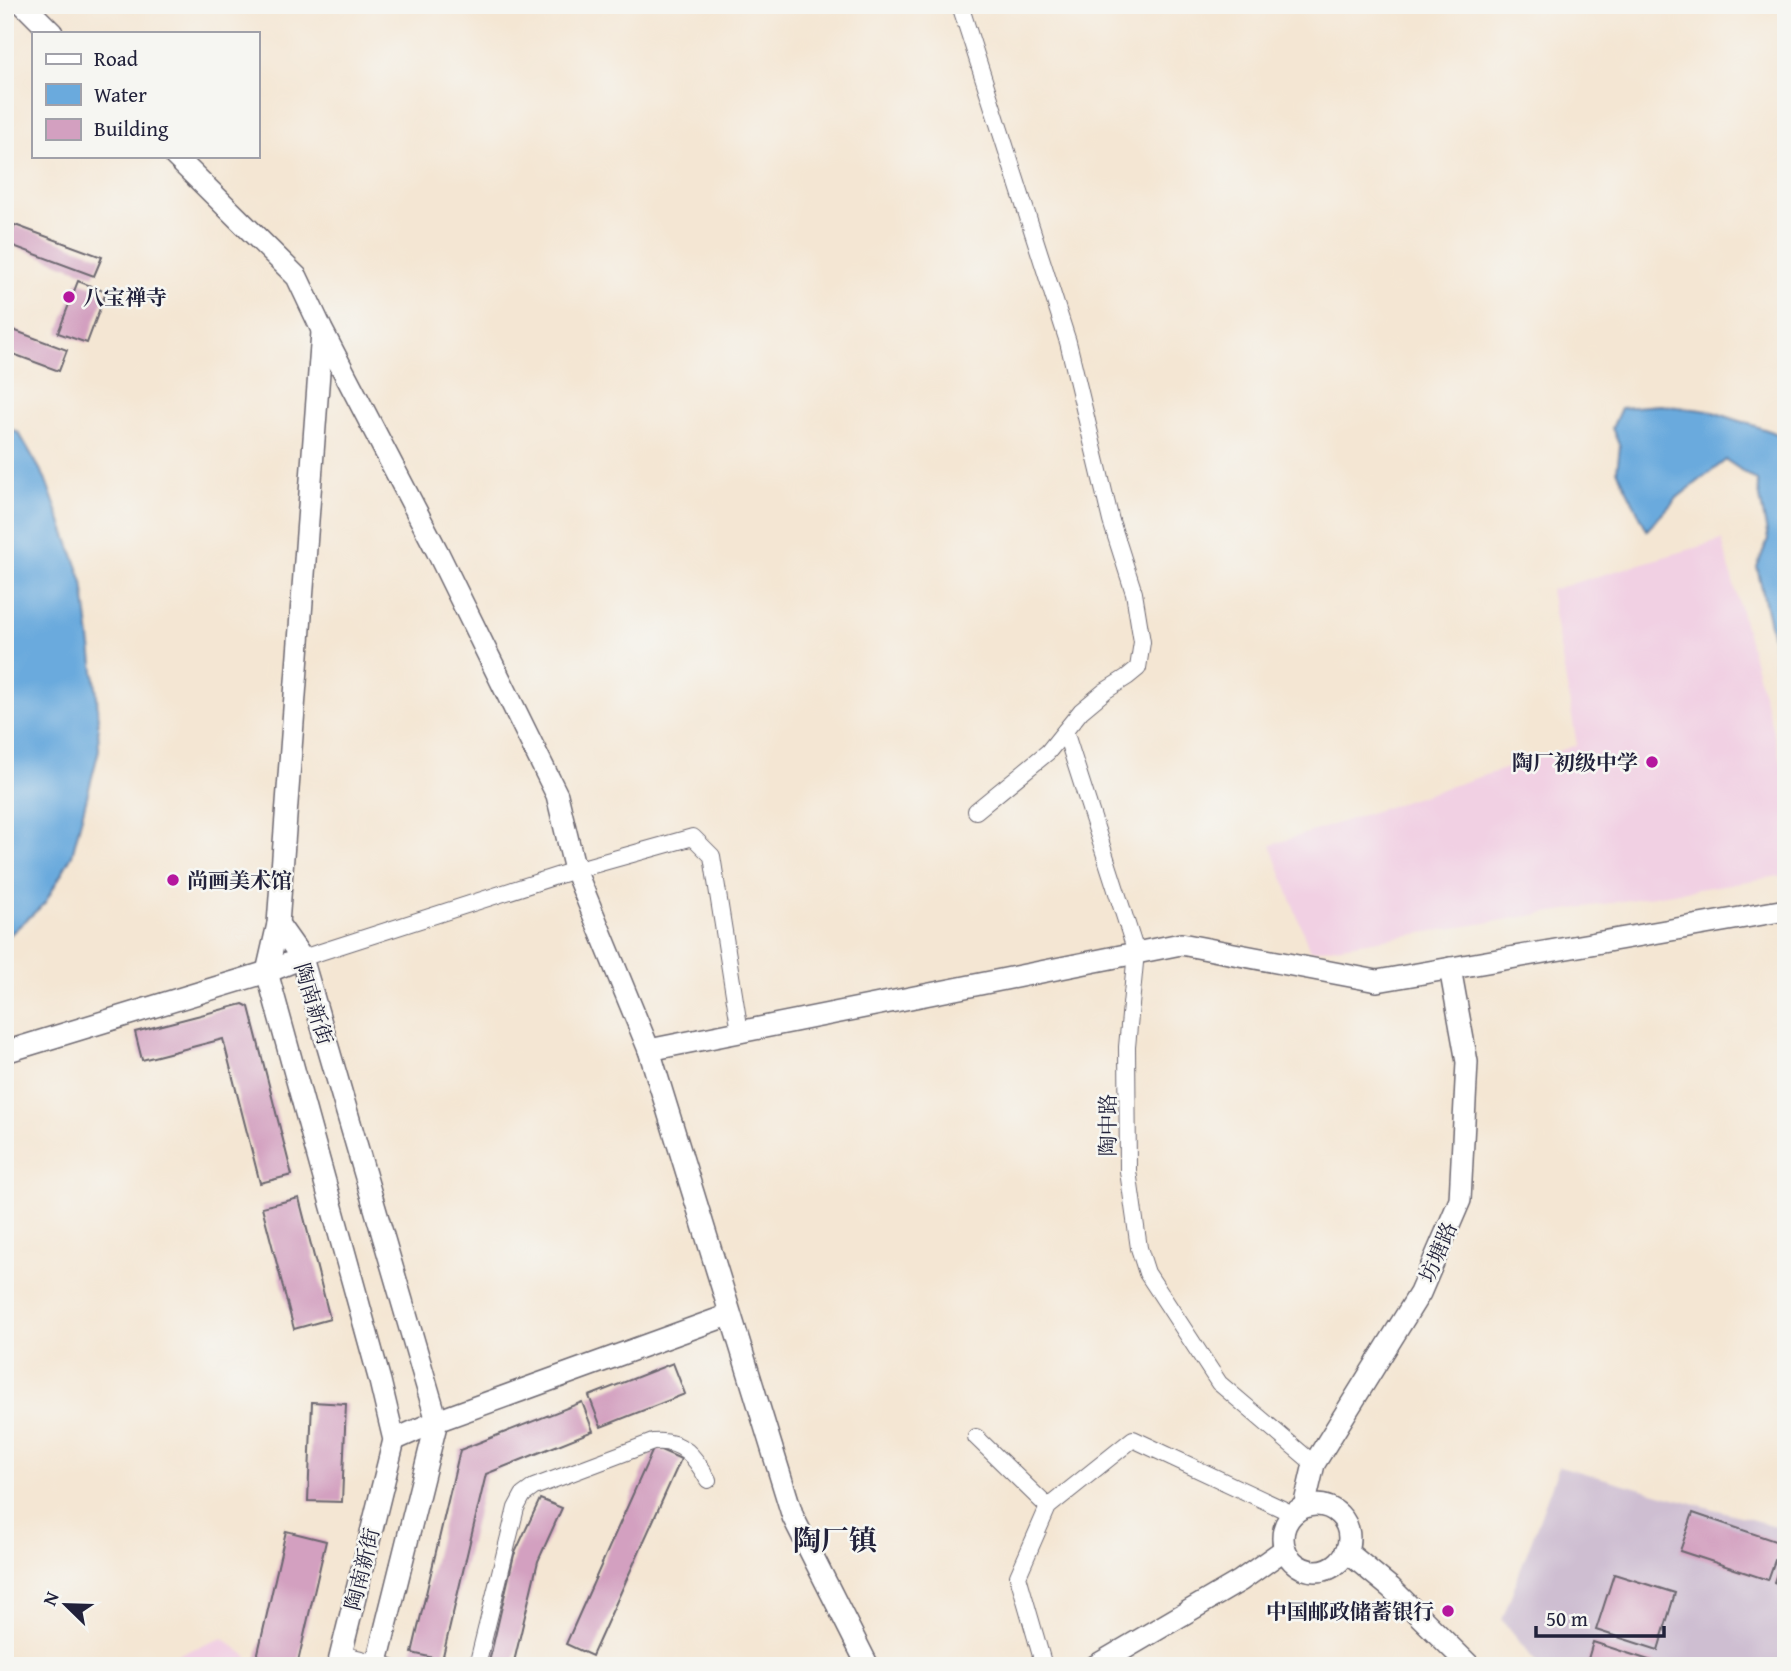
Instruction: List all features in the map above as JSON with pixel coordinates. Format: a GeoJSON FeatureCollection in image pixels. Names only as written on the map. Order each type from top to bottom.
{"type":"FeatureCollection","features":[{"type":"Feature","properties":{"kind":"street"},"geometry":{"type":"LineString","coordinates":[[24,5],[51,32]]}},
{"type":"Feature","properties":{"kind":"street"},"geometry":{"type":"LineString","coordinates":[[960,5],[1068,342],[1111,521],[1134,593],[1142,642],[1138,668],[1081,711],[1048,752],[976,811]]}},
{"type":"Feature","properties":{"kind":"street"},"geometry":{"type":"LineString","coordinates":[[177,158],[297,277],[437,551],[557,795],[575,870],[649,1050],[793,1517],[867,1666]]}},
{"type":"Feature","properties":{"kind":"street"},"geometry":{"type":"LineString","coordinates":[[278,924],[322,330]]}},
{"type":"Feature","properties":{"kind":"street","name":"陶中路"},"geometry":{"type":"LineString","coordinates":[[1065,731],[1136,953],[1128,1047],[1128,1171],[1139,1248],[1147,1273],[1219,1383],[1314,1464]]}},
{"type":"Feature","properties":{"kind":"street"},"geometry":{"type":"LineString","coordinates":[[5,1052],[267,972],[302,958],[575,870],[693,837],[712,856],[740,1032]]}},
{"type":"Feature","properties":{"kind":"street"},"geometry":{"type":"LineString","coordinates":[[649,1050],[1181,944],[1377,981],[1786,909]]}},
{"type":"Feature","properties":{"kind":"street","name":"陶南新街"},"geometry":{"type":"LineString","coordinates":[[278,924],[302,958],[437,1421],[381,1665]]}},
{"type":"Feature","properties":{"kind":"street","name":"陶南新街"},"geometry":{"type":"LineString","coordinates":[[278,924],[267,972],[394,1440],[340,1660]]}},
{"type":"Feature","properties":{"kind":"street","name":"坊塘路"},"geometry":{"type":"LineString","coordinates":[[1298,1510],[1314,1464],[1420,1293],[1460,1200],[1467,1062],[1450,968]]}},
{"type":"Feature","properties":{"kind":"street"},"geometry":{"type":"LineString","coordinates":[[394,1440],[437,1421],[729,1315]]}},
{"type":"Feature","properties":{"kind":"street"},"geometry":{"type":"LineString","coordinates":[[976,1437],[1048,1507]]}},
{"type":"Feature","properties":{"kind":"street"},"geometry":{"type":"LineString","coordinates":[[1044,1666],[1018,1576],[1048,1507],[1133,1439],[1298,1510]]}},
{"type":"Feature","properties":{"kind":"street"},"geometry":{"type":"LineString","coordinates":[[477,1666],[516,1508],[523,1495],[534,1487],[653,1442],[663,1441],[688,1452],[708,1480]]}},
{"type":"Feature","properties":{"kind":"street"},"geometry":{"type":"LineString","coordinates":[[1317,1504],[1329,1507],[1340,1515],[1347,1526],[1349,1538],[1346,1551],[1338,1562],[1327,1569],[1315,1571],[1302,1568],[1292,1560],[1285,1549],[1285,1524],[1298,1510],[1317,1504]]}},
{"type":"Feature","properties":{"kind":"street"},"geometry":{"type":"LineString","coordinates":[[1095,1666],[1240,1581],[1285,1549]]}},
{"type":"Feature","properties":{"kind":"street"},"geometry":{"type":"LineString","coordinates":[[1346,1551],[1391,1588],[1470,1666]]}},
{"type":"Feature","properties":{"kind":"street"},"geometry":{"type":"LineString","coordinates":[[340,1660],[381,1665]]}},
{"type":"Feature","properties":{"kind":"shaded area","name":"陶厂初级中学"},"geometry":{"type":"Polygon","coordinates":[[[1722,540],[1786,780],[1786,875],[1310,951],[1271,845],[1577,745],[1550,590],[1722,540]]]}},
{"type":"Feature","properties":{"kind":"shaded area"},"geometry":{"type":"Polygon","coordinates":[[[1559,1466],[1786,1529],[1786,1666],[1539,1666],[1502,1620],[1559,1466]]]}},
{"type":"Feature","properties":{"kind":"shaded area"},"geometry":{"type":"Polygon","coordinates":[[[223,1638],[247,1656],[245,1666],[51,1666],[63,1659],[154,1663],[223,1638]]]}},
{"type":"Feature","properties":{"kind":"water"},"geometry":{"type":"Polygon","coordinates":[[[1660,405],[1710,411],[1786,439],[1786,690],[1776,676],[1774,642],[1757,567],[1768,539],[1757,481],[1726,460],[1678,497],[1647,530],[1617,470],[1620,447],[1612,428],[1621,408],[1660,405]]]}},
{"type":"Feature","properties":{"kind":"water"},"geometry":{"type":"Polygon","coordinates":[[[5,426],[19,433],[45,478],[83,582],[97,695],[99,750],[72,855],[45,903],[5,939],[5,426]]]}},
{"type":"Feature","properties":{"kind":"building"},"geometry":{"type":"Polygon","coordinates":[[[15,225],[102,257],[94,276],[8,244],[15,225]]]}},
{"type":"Feature","properties":{"kind":"building"},"geometry":{"type":"Polygon","coordinates":[[[78,281],[106,292],[87,343],[58,333],[78,281]]]}},
{"type":"Feature","properties":{"kind":"building"},"geometry":{"type":"Polygon","coordinates":[[[5,327],[67,350],[59,371],[5,351],[5,327]]]}},
{"type":"Feature","properties":{"kind":"building"},"geometry":{"type":"Polygon","coordinates":[[[243,1004],[249,1007],[292,1175],[260,1183],[223,1039],[142,1060],[135,1032],[243,1004]]]}},
{"type":"Feature","properties":{"kind":"building"},"geometry":{"type":"Polygon","coordinates":[[[299,1198],[330,1319],[294,1329],[262,1207],[299,1198]]]}},
{"type":"Feature","properties":{"kind":"building"},"geometry":{"type":"Polygon","coordinates":[[[673,1363],[685,1394],[601,1427],[589,1396],[673,1363]]]}},
{"type":"Feature","properties":{"kind":"building"},"geometry":{"type":"Polygon","coordinates":[[[312,1402],[346,1404],[342,1502],[308,1501],[312,1402]]]}},
{"type":"Feature","properties":{"kind":"building"},"geometry":{"type":"Polygon","coordinates":[[[582,1402],[593,1431],[486,1474],[442,1660],[412,1653],[460,1450],[582,1402]]]}},
{"type":"Feature","properties":{"kind":"building"},"geometry":{"type":"Polygon","coordinates":[[[654,1447],[681,1459],[592,1656],[566,1644],[654,1447]]]}},
{"type":"Feature","properties":{"kind":"building"},"geometry":{"type":"Polygon","coordinates":[[[540,1499],[562,1508],[538,1561],[513,1666],[501,1666],[489,1662],[514,1555],[540,1499]]]}},
{"type":"Feature","properties":{"kind":"building"},"geometry":{"type":"Polygon","coordinates":[[[1693,1513],[1781,1543],[1768,1580],[1680,1551],[1693,1513]]]}},
{"type":"Feature","properties":{"kind":"building"},"geometry":{"type":"Polygon","coordinates":[[[286,1531],[326,1541],[297,1666],[255,1666],[286,1531]]]}},
{"type":"Feature","properties":{"kind":"building"},"geometry":{"type":"Polygon","coordinates":[[[1786,1550],[1786,1586],[1774,1582],[1786,1550]]]}},
{"type":"Feature","properties":{"kind":"building"},"geometry":{"type":"Polygon","coordinates":[[[1614,1574],[1675,1593],[1658,1650],[1596,1630],[1614,1574]]]}},
{"type":"Feature","properties":{"kind":"building"},"geometry":{"type":"Polygon","coordinates":[[[1593,1642],[1655,1662],[1654,1666],[1586,1666],[1593,1642]]]}},
{"type":"Feature","properties":{"kind":"place","name":"八宝禅寺"},"geometry":{"type":"Point","coordinates":[69,297]}},
{"type":"Feature","properties":{"kind":"place","name":"陶厂初级中学"},"geometry":{"type":"Point","coordinates":[1652,762]}},
{"type":"Feature","properties":{"kind":"place","name":"尚画美术馆"},"geometry":{"type":"Point","coordinates":[173,880]}},
{"type":"Feature","properties":{"kind":"place","name":"中国邮政储蓄银行"},"geometry":{"type":"Point","coordinates":[1448,1611]}},
{"type":"Feature","properties":{"kind":"district","name":"陶厂镇"},"geometry":{"type":"Point","coordinates":[835,1539]}}]}
